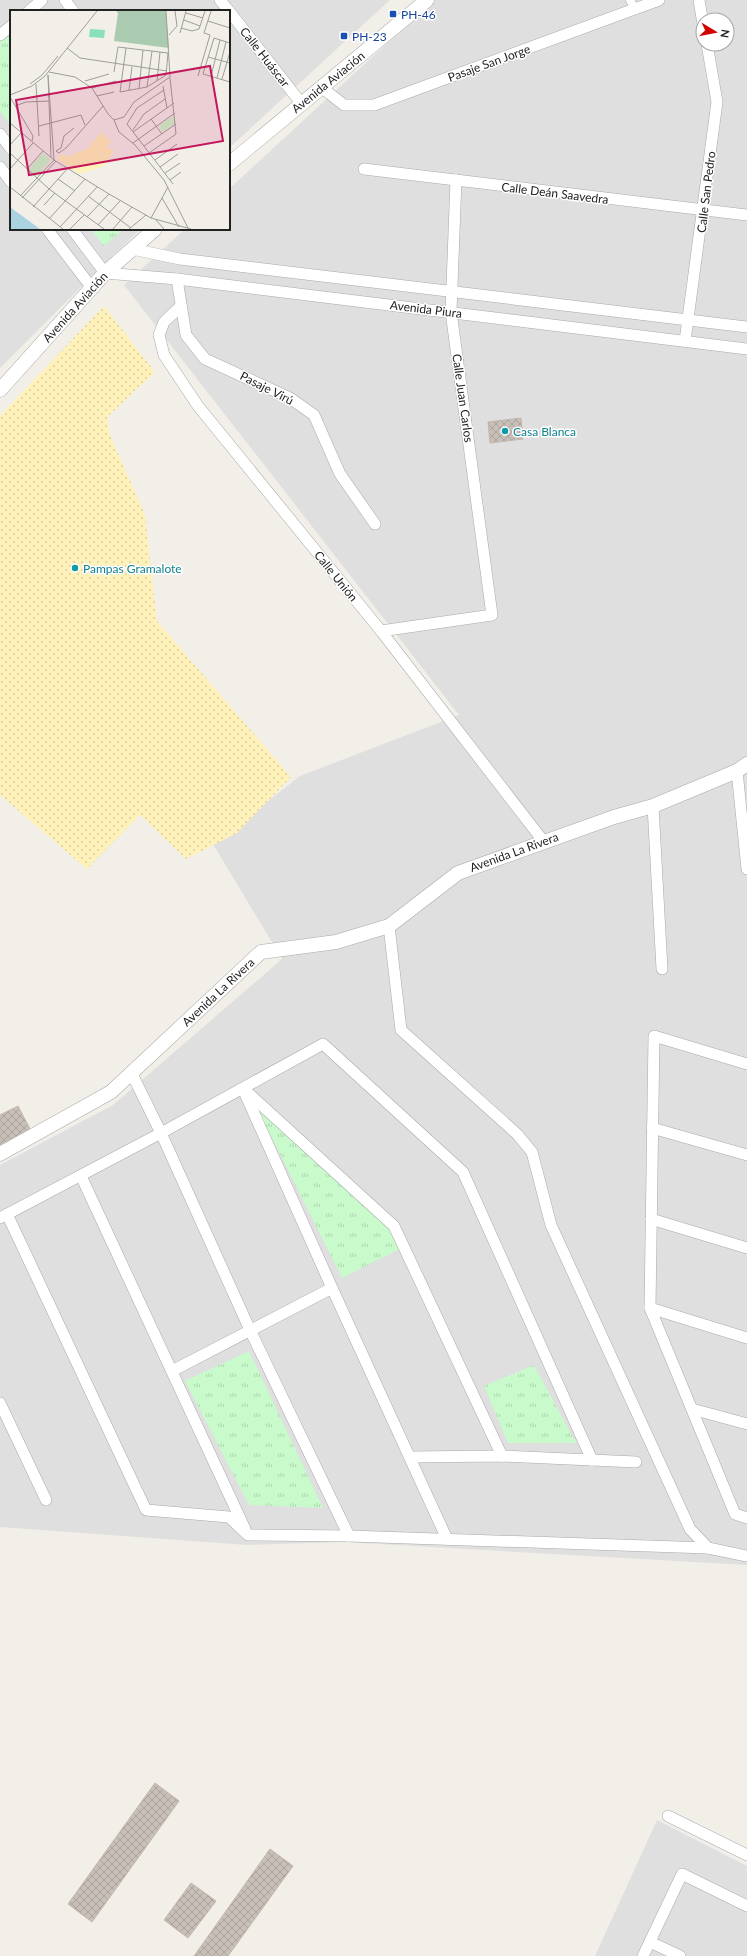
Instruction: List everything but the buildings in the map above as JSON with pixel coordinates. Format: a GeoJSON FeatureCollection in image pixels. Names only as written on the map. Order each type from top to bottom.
{"type":"FeatureCollection","features":[{"type":"Feature","properties":{"kind":"street"},"geometry":{"type":"LineString","coordinates":[[30,10],[42,0]]}},
{"type":"Feature","properties":{"kind":"street"},"geometry":{"type":"LineString","coordinates":[[65,0],[72,10]]}},
{"type":"Feature","properties":{"kind":"street","name":"Calle Huáscar"},"geometry":{"type":"LineString","coordinates":[[220,0],[228,10]]}},
{"type":"Feature","properties":{"kind":"street","name":"Avenida Aviación"},"geometry":{"type":"LineString","coordinates":[[230,163],[426,0]]}},
{"type":"Feature","properties":{"kind":"street","name":"Pasaje San Jorge"},"geometry":{"type":"LineString","coordinates":[[322,87],[344,105],[374,105],[633,5],[659,0]]}},
{"type":"Feature","properties":{"kind":"street"},"geometry":{"type":"LineString","coordinates":[[699,0],[701,12]]}},
{"type":"Feature","properties":{"kind":"street","name":"Calle Huáscar"},"geometry":{"type":"LineString","coordinates":[[230,12],[301,103]]}},
{"type":"Feature","properties":{"kind":"street"},"geometry":{"type":"LineString","coordinates":[[0,35],[10,27]]}},
{"type":"Feature","properties":{"kind":"street","name":"Calle San Pedro"},"geometry":{"type":"LineString","coordinates":[[685,341],[704,211],[717,102],[708,52]]}},
{"type":"Feature","properties":{"kind":"street"},"geometry":{"type":"LineString","coordinates":[[0,134],[10,148]]}},
{"type":"Feature","properties":{"kind":"street"},"geometry":{"type":"LineString","coordinates":[[0,167],[10,181]]}},
{"type":"Feature","properties":{"kind":"street","name":"Calle Deán Saavedra"},"geometry":{"type":"LineString","coordinates":[[364,169],[747,215]]}},
{"type":"Feature","properties":{"kind":"street","name":"Calle Juan Carlos"},"geometry":{"type":"LineString","coordinates":[[381,630],[492,614],[451,312],[456,180]]}},
{"type":"Feature","properties":{"kind":"street"},"geometry":{"type":"LineString","coordinates":[[48,230],[92,288]]}},
{"type":"Feature","properties":{"kind":"street"},"geometry":{"type":"LineString","coordinates":[[73,230],[105,273]]}},
{"type":"Feature","properties":{"kind":"street","name":"Avenida Aviación"},"geometry":{"type":"LineString","coordinates":[[0,390],[105,273],[154,230]]}},
{"type":"Feature","properties":{"kind":"street","name":"Avenida Piura"},"geometry":{"type":"LineString","coordinates":[[132,249],[180,259],[747,327]]}},
{"type":"Feature","properties":{"kind":"street","name":"Avenida Piura"},"geometry":{"type":"LineString","coordinates":[[105,273],[177,279],[747,349]]}},
{"type":"Feature","properties":{"kind":"street","name":"Pasaje Virú"},"geometry":{"type":"LineString","coordinates":[[177,279],[186,335],[205,359],[290,398],[314,415],[340,474],[375,524]]}},
{"type":"Feature","properties":{"kind":"street","name":"Calle Unión"},"geometry":{"type":"LineString","coordinates":[[181,306],[164,322],[160,335],[164,355],[198,406],[381,630],[544,842]]}},
{"type":"Feature","properties":{"kind":"street"},"geometry":{"type":"LineString","coordinates":[[742,767],[747,869]]}},
{"type":"Feature","properties":{"kind":"street","name":"Avenida La Rivera"},"geometry":{"type":"LineString","coordinates":[[0,1154],[111,1092],[261,952],[336,942],[388,926],[458,873],[614,817],[653,806],[742,767]]}},
{"type":"Feature","properties":{"kind":"street"},"geometry":{"type":"LineString","coordinates":[[653,806],[662,969]]}},
{"type":"Feature","properties":{"kind":"street"},"geometry":{"type":"LineString","coordinates":[[388,926],[401,1030],[517,1134],[532,1152],[552,1225],[690,1529],[708,1548]]}},
{"type":"Feature","properties":{"kind":"street"},"geometry":{"type":"LineString","coordinates":[[747,1064],[654,1036],[650,1308],[735,1514],[747,1518]]}},
{"type":"Feature","properties":{"kind":"street"},"geometry":{"type":"LineString","coordinates":[[592,1460],[464,1172],[324,1044],[81,1176],[4,1216],[146,1510],[229,1518],[248,1536],[349,1536],[708,1548],[747,1556]]}},
{"type":"Feature","properties":{"kind":"street"},"geometry":{"type":"LineString","coordinates":[[131,1072],[161,1133],[250,1330],[349,1536]]}},
{"type":"Feature","properties":{"kind":"street"},"geometry":{"type":"LineString","coordinates":[[244,1088],[332,1288],[447,1539]]}},
{"type":"Feature","properties":{"kind":"street"},"geometry":{"type":"LineString","coordinates":[[244,1088],[394,1226],[502,1456]]}},
{"type":"Feature","properties":{"kind":"street"},"geometry":{"type":"LineString","coordinates":[[652,1128],[747,1155]]}},
{"type":"Feature","properties":{"kind":"street"},"geometry":{"type":"LineString","coordinates":[[81,1176],[248,1536]]}},
{"type":"Feature","properties":{"kind":"street"},"geometry":{"type":"LineString","coordinates":[[651,1219],[747,1248]]}},
{"type":"Feature","properties":{"kind":"street"},"geometry":{"type":"LineString","coordinates":[[172,1371],[332,1288]]}},
{"type":"Feature","properties":{"kind":"street"},"geometry":{"type":"LineString","coordinates":[[650,1308],[747,1338]]}},
{"type":"Feature","properties":{"kind":"street"},"geometry":{"type":"LineString","coordinates":[[0,1402],[46,1500]]}},
{"type":"Feature","properties":{"kind":"street"},"geometry":{"type":"LineString","coordinates":[[692,1408],[747,1424]]}},
{"type":"Feature","properties":{"kind":"street"},"geometry":{"type":"LineString","coordinates":[[410,1457],[502,1456],[636,1462]]}},
{"type":"Feature","properties":{"kind":"street"},"geometry":{"type":"LineString","coordinates":[[668,1816],[747,1855]]}},
{"type":"Feature","properties":{"kind":"street"},"geometry":{"type":"LineString","coordinates":[[643,1956],[682,1874],[747,1906]]}},
{"type":"Feature","properties":{"kind":"street"},"geometry":{"type":"LineString","coordinates":[[650,1942],[680,1956]]}},
{"type":"Feature","properties":{"kind":"shaded area"},"geometry":{"type":"Polygon","coordinates":[[[0,0],[390,0],[230,147],[230,10],[10,10],[10,230],[140,230],[0,368],[0,0]]]}},
{"type":"Feature","properties":{"kind":"shaded area"},"geometry":{"type":"Polygon","coordinates":[[[434,0],[747,0],[747,1565],[343,1542],[247,1545],[0,1527],[0,1165],[113,1105],[282,959],[213,844],[300,776],[459,715],[124,285],[184,230],[230,230],[230,188],[434,0]]]}},
{"type":"Feature","properties":{"kind":"shaded area"},"geometry":{"type":"Polygon","coordinates":[[[657,1820],[747,1866],[747,1956],[595,1956],[657,1820]]]}},
{"type":"Feature","properties":{"kind":"sand","name":"Pampas Gramalote"},"geometry":{"type":"Polygon","coordinates":[[[104,306],[155,372],[107,417],[110,435],[145,515],[157,621],[291,777],[237,833],[186,859],[140,815],[87,869],[0,795],[0,416],[104,306]]]}},
{"type":"Feature","properties":{"kind":"green space"},"geometry":{"type":"Polygon","coordinates":[[[10,35],[10,125],[0,111],[0,42],[10,35]]]}},
{"type":"Feature","properties":{"kind":"green space"},"geometry":{"type":"Polygon","coordinates":[[[92,230],[123,230],[104,246],[92,230]]]}},
{"type":"Feature","properties":{"kind":"green space"},"geometry":{"type":"Polygon","coordinates":[[[256,1106],[392,1230],[400,1249],[342,1278],[256,1106]]]}},
{"type":"Feature","properties":{"kind":"green space"},"geometry":{"type":"Polygon","coordinates":[[[249,1351],[323,1508],[249,1505],[185,1381],[249,1351]]]}},
{"type":"Feature","properties":{"kind":"green space"},"geometry":{"type":"Polygon","coordinates":[[[534,1365],[576,1443],[508,1443],[484,1386],[534,1365]]]}},
{"type":"Feature","properties":{"kind":"place","name":"PH-46"},"geometry":{"type":"Point","coordinates":[393,14]}},
{"type":"Feature","properties":{"kind":"place","name":"PH-23"},"geometry":{"type":"Point","coordinates":[344,36]}},
{"type":"Feature","properties":{"kind":"place","name":"Casa Blanca"},"geometry":{"type":"Point","coordinates":[505,431]}},
{"type":"Feature","properties":{"kind":"place","name":"Pampas Gramalote"},"geometry":{"type":"Point","coordinates":[75,568]}}]}
